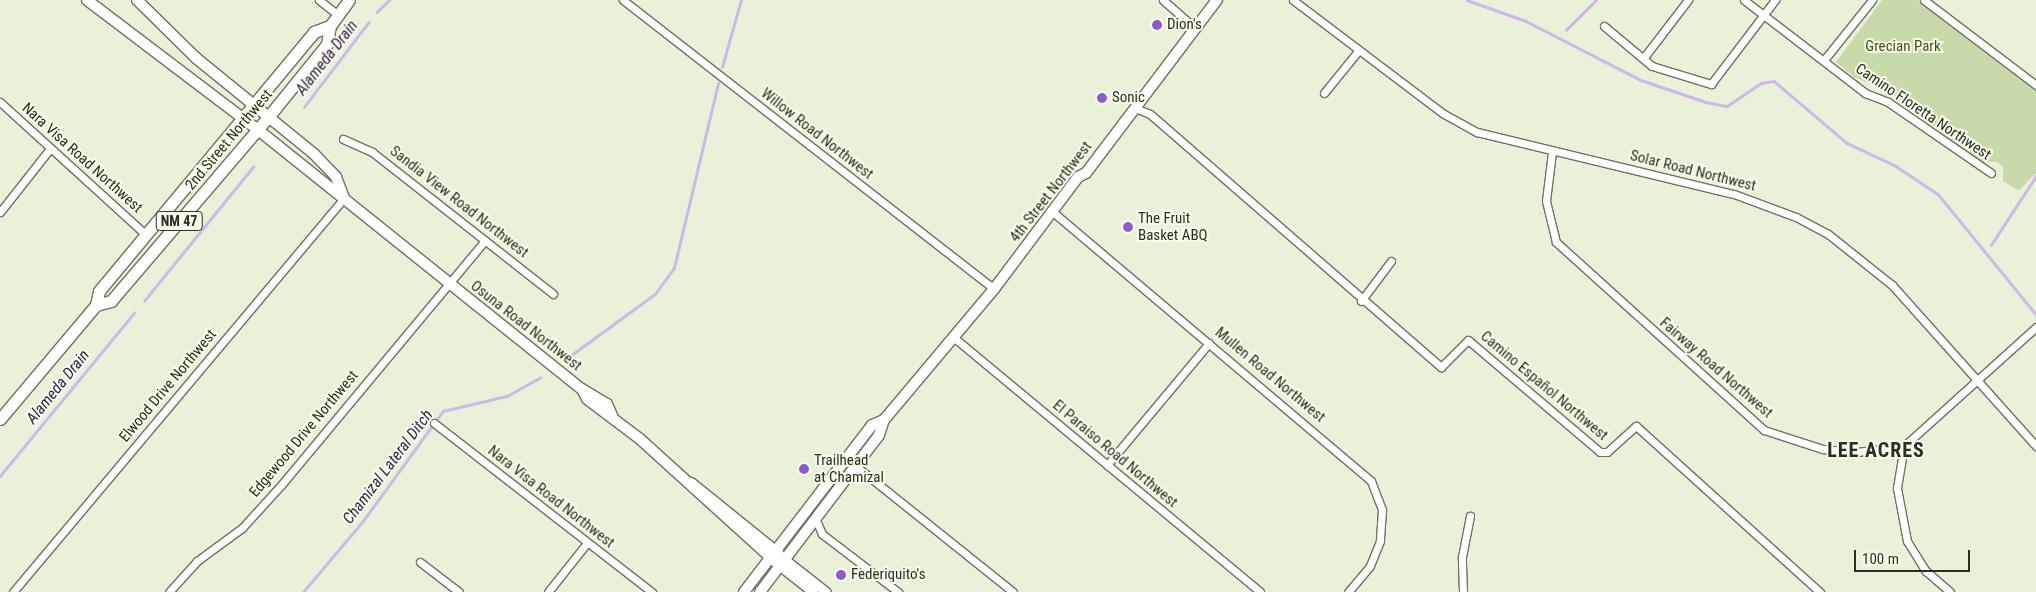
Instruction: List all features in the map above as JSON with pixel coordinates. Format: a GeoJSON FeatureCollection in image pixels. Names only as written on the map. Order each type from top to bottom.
{"type":"FeatureCollection","features":[{"type":"Feature","properties":{"kind":"main road","name":"Osuna Road Northwest"},"geometry":{"type":"LineString","coordinates":[[137,0],[196,58],[269,116],[336,177],[344,198]]}},
{"type":"Feature","properties":{"kind":"main road","name":"2nd Street Northwest"},"geometry":{"type":"LineString","coordinates":[[96,305],[111,301],[269,116],[327,44],[330,26],[349,0]]}},
{"type":"Feature","properties":{"kind":"main road","name":"4th Street Northwest"},"geometry":{"type":"LineString","coordinates":[[744,592],[815,518],[856,466],[884,420],[952,336],[994,289],[1067,197],[1217,0]]}},
{"type":"Feature","properties":{"kind":"main road","name":"Osuna Road Northwest"},"geometry":{"type":"LineString","coordinates":[[91,1],[257,129],[582,389],[607,404],[612,415],[686,480],[723,504],[778,557]]}},
{"type":"Feature","properties":{"kind":"main road","name":"2nd Street Northwest"},"geometry":{"type":"LineString","coordinates":[[0,419],[96,305],[99,291],[145,234],[244,119],[314,32],[330,26]]}},
{"type":"Feature","properties":{"kind":"main road","name":"4th Street Northwest"},"geometry":{"type":"LineString","coordinates":[[760,592],[778,557],[829,480],[872,425],[884,420]]}},
{"type":"Feature","properties":{"kind":"street"},"geometry":{"type":"LineString","coordinates":[[319,0],[338,15]]}},
{"type":"Feature","properties":{"kind":"street","name":"Willow Road Northwest"},"geometry":{"type":"LineString","coordinates":[[623,0],[994,289]]}},
{"type":"Feature","properties":{"kind":"street"},"geometry":{"type":"LineString","coordinates":[[1163,0],[1195,28]]}},
{"type":"Feature","properties":{"kind":"street","name":"Solar Road Northwest"},"geometry":{"type":"LineString","coordinates":[[1293,0],[1462,125],[1501,140],[1734,194],[1796,217],[1849,248],[1892,285],[2036,446]]}},
{"type":"Feature","properties":{"kind":"street","name":"Camino Floretta Northwest"},"geometry":{"type":"LineString","coordinates":[[1744,0],[1865,93],[1888,102],[1991,173]]}},
{"type":"Feature","properties":{"kind":"street"},"geometry":{"type":"LineString","coordinates":[[1604,26],[1645,56],[1652,66],[1711,84],[1775,0]]}},
{"type":"Feature","properties":{"kind":"street"},"geometry":{"type":"LineString","coordinates":[[1824,60],[1872,0]]}},
{"type":"Feature","properties":{"kind":"street"},"geometry":{"type":"LineString","coordinates":[[1924,0],[2036,85]]}},
{"type":"Feature","properties":{"kind":"street"},"geometry":{"type":"LineString","coordinates":[[1645,56],[1685,1]]}},
{"type":"Feature","properties":{"kind":"street"},"geometry":{"type":"LineString","coordinates":[[1324,93],[1359,50]]}},
{"type":"Feature","properties":{"kind":"street","name":"Nara Visa Road Northwest"},"geometry":{"type":"LineString","coordinates":[[0,102],[50,150],[145,234]]}},
{"type":"Feature","properties":{"kind":"street","name":"Camino Español Northwest"},"geometry":{"type":"LineString","coordinates":[[1136,108],[1150,114],[1361,300],[1441,367],[1468,340],[1600,452],[1607,452],[1636,426],[1820,592]]}},
{"type":"Feature","properties":{"kind":"street","name":"Sandia View Road Northwest"},"geometry":{"type":"LineString","coordinates":[[343,139],[372,152],[553,294]]}},
{"type":"Feature","properties":{"kind":"street"},"geometry":{"type":"LineString","coordinates":[[0,212],[50,150]]}},
{"type":"Feature","properties":{"kind":"street","name":"Fairway Road Northwest"},"geometry":{"type":"LineString","coordinates":[[1552,152],[1546,201],[1556,242],[1764,430],[1823,450],[1857,452],[1904,446]]}},
{"type":"Feature","properties":{"kind":"street","name":"Elwood Drive Northwest"},"geometry":{"type":"LineString","coordinates":[[13,592],[344,198]]}},
{"type":"Feature","properties":{"kind":"street","name":"Mullen Road Northwest"},"geometry":{"type":"LineString","coordinates":[[1054,213],[1371,481],[1382,510],[1380,541],[1370,566],[1348,592]]}},
{"type":"Feature","properties":{"kind":"street","name":"Edgewood Drive Northwest"},"geometry":{"type":"LineString","coordinates":[[170,592],[197,561],[242,528],[282,484],[485,240]]}},
{"type":"Feature","properties":{"kind":"street"},"geometry":{"type":"LineString","coordinates":[[1361,300],[1390,261]]}},
{"type":"Feature","properties":{"kind":"street"},"geometry":{"type":"LineString","coordinates":[[1950,592],[1926,571],[1907,541],[1897,488],[1904,446],[2036,326]]}},
{"type":"Feature","properties":{"kind":"street","name":"El Paraiso Road Northwest"},"geometry":{"type":"LineString","coordinates":[[952,336],[1260,592]]}},
{"type":"Feature","properties":{"kind":"street"},"geometry":{"type":"LineString","coordinates":[[1107,465],[1209,343]]}},
{"type":"Feature","properties":{"kind":"street","name":"Nara Visa Road Northwest"},"geometry":{"type":"LineString","coordinates":[[434,423],[652,592]]}},
{"type":"Feature","properties":{"kind":"street"},"geometry":{"type":"LineString","coordinates":[[846,458],[1013,592]]}},
{"type":"Feature","properties":{"kind":"street"},"geometry":{"type":"LineString","coordinates":[[1463,592],[1462,557],[1470,516]]}},
{"type":"Feature","properties":{"kind":"street"},"geometry":{"type":"LineString","coordinates":[[815,518],[817,527],[828,539],[898,592]]}},
{"type":"Feature","properties":{"kind":"street"},"geometry":{"type":"LineString","coordinates":[[548,592],[587,543]]}},
{"type":"Feature","properties":{"kind":"street"},"geometry":{"type":"LineString","coordinates":[[778,557],[813,592]]}},
{"type":"Feature","properties":{"kind":"street"},"geometry":{"type":"LineString","coordinates":[[778,557],[826,592]]}},
{"type":"Feature","properties":{"kind":"street"},"geometry":{"type":"LineString","coordinates":[[420,562],[459,592]]}},
{"type":"Feature","properties":{"kind":"green space","name":"Grecian Park"},"geometry":{"type":"Polygon","coordinates":[[[1882,0],[1917,0],[2036,91],[2036,173],[2019,191],[2003,181],[2003,167],[1997,162],[1981,162],[1887,91],[1854,77],[1836,62],[1882,0]]]}},
{"type":"Feature","properties":{"kind":"waterway","name":"Alameda Drain"},"geometry":{"type":"LineString","coordinates":[[377,12],[389,0]]}},
{"type":"Feature","properties":{"kind":"waterway"},"geometry":{"type":"LineString","coordinates":[[722,67],[741,0]]}},
{"type":"Feature","properties":{"kind":"waterway"},"geometry":{"type":"LineString","coordinates":[[1467,0],[1526,21],[1641,80],[1706,102],[1727,106],[1761,83],[1774,81],[1847,143],[1896,166],[1938,194],[2036,314]]}},
{"type":"Feature","properties":{"kind":"waterway"},"geometry":{"type":"LineString","coordinates":[[1566,30],[1596,0]]}},
{"type":"Feature","properties":{"kind":"waterway","name":"Alameda Drain"},"geometry":{"type":"LineString","coordinates":[[304,107],[368,23]]}},
{"type":"Feature","properties":{"kind":"waterway"},"geometry":{"type":"LineString","coordinates":[[570,356],[655,294],[674,268],[718,83]]}},
{"type":"Feature","properties":{"kind":"waterway","name":"Alameda Drain"},"geometry":{"type":"LineString","coordinates":[[144,301],[253,167]]}},
{"type":"Feature","properties":{"kind":"waterway"},"geometry":{"type":"LineString","coordinates":[[1991,245],[2036,176]]}},
{"type":"Feature","properties":{"kind":"waterway","name":"Alameda Drain"},"geometry":{"type":"LineString","coordinates":[[0,476],[134,313]]}},
{"type":"Feature","properties":{"kind":"waterway","name":"Chamizal Lateral Ditch"},"geometry":{"type":"LineString","coordinates":[[303,592],[363,521],[443,411],[507,396],[540,378]]}},
{"type":"Feature","properties":{"kind":"place","name":"Dion's"},"geometry":{"type":"Point","coordinates":[1157,25]}},
{"type":"Feature","properties":{"kind":"place","name":"Sonic"},"geometry":{"type":"Point","coordinates":[1102,98]}},
{"type":"Feature","properties":{"kind":"place","name":"The Fruit Basket ABQ"},"geometry":{"type":"Point","coordinates":[1128,227]}},
{"type":"Feature","properties":{"kind":"place","name":"Trailhead at Chamizal"},"geometry":{"type":"Point","coordinates":[804,469]}},
{"type":"Feature","properties":{"kind":"place","name":"Federiquito's"},"geometry":{"type":"Point","coordinates":[841,575]}},
{"type":"Feature","properties":{"kind":"district","name":"LEE ACRES"},"geometry":{"type":"Point","coordinates":[1876,450]}}]}
